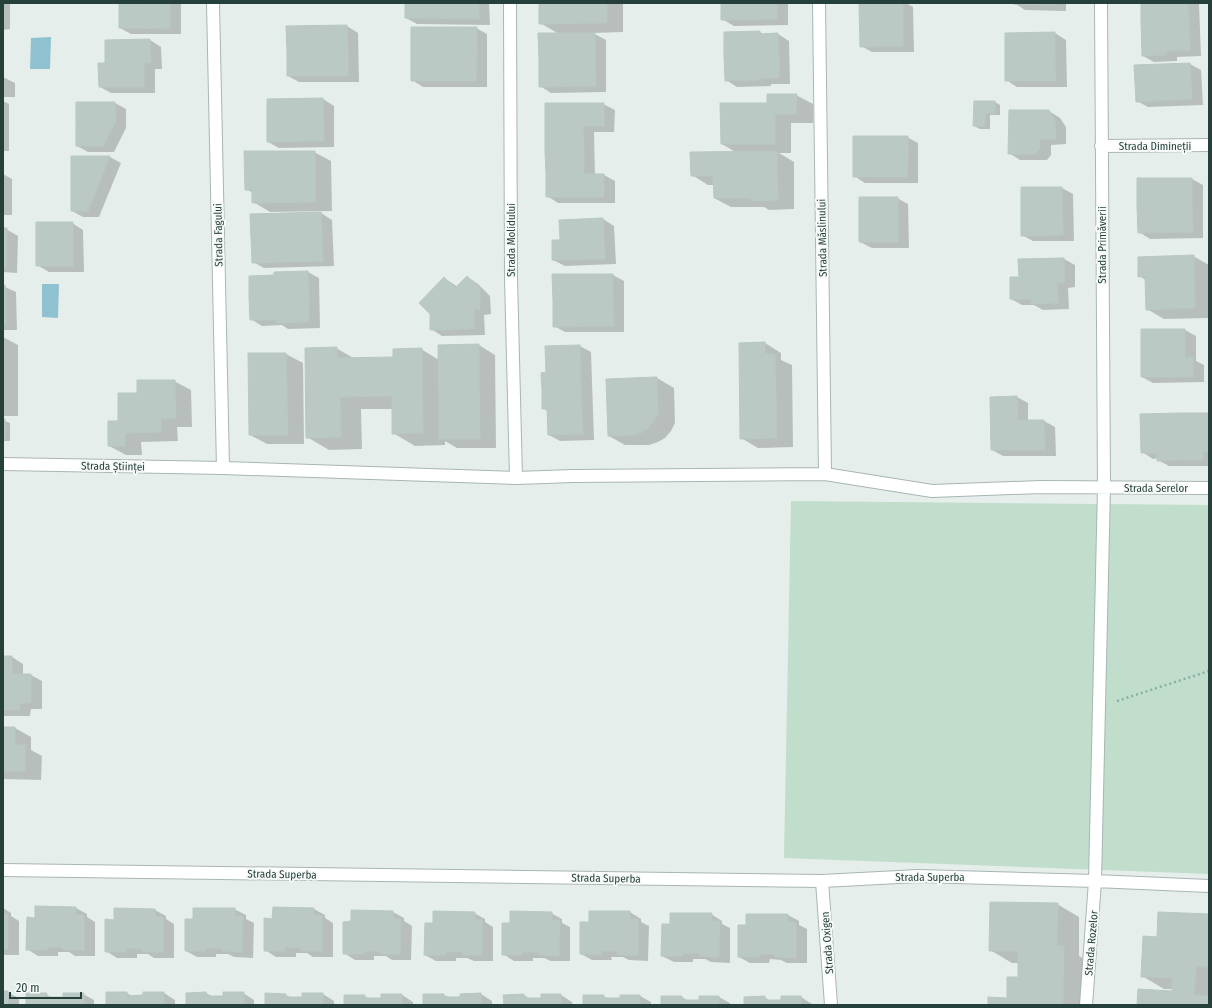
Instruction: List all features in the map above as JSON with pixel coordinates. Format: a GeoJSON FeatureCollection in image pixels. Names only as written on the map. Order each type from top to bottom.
{"type":"FeatureCollection","features":[{"type":"Feature","properties":{"kind":"street","name":"Strada Fagului"},"geometry":{"type":"LineString","coordinates":[[213,3],[223,468]]}},
{"type":"Feature","properties":{"kind":"street","name":"Strada Molidului"},"geometry":{"type":"LineString","coordinates":[[510,3],[511,278],[516,478]]}},
{"type":"Feature","properties":{"kind":"street","name":"Strada Măslinului"},"geometry":{"type":"LineString","coordinates":[[819,3],[825,474]]}},
{"type":"Feature","properties":{"kind":"street","name":"Strada Primăverii"},"geometry":{"type":"LineString","coordinates":[[1099,707],[1104,487],[1100,3]]}},
{"type":"Feature","properties":{"kind":"street","name":"Strada Dimineții"},"geometry":{"type":"LineString","coordinates":[[1101,146],[1209,145]]}},
{"type":"Feature","properties":{"kind":"street","name":"Strada Științei"},"geometry":{"type":"LineString","coordinates":[[3,464],[223,468],[516,478]]}},
{"type":"Feature","properties":{"kind":"street","name":"Strada Serelor"},"geometry":{"type":"LineString","coordinates":[[516,478],[825,474],[932,491],[1041,487],[1209,488]]}},
{"type":"Feature","properties":{"kind":"street","name":"Strada Rozelor"},"geometry":{"type":"LineString","coordinates":[[1086,1005],[1096,881],[1099,707]]}},
{"type":"Feature","properties":{"kind":"street","name":"Strada Superba"},"geometry":{"type":"LineString","coordinates":[[3,870],[822,881],[918,876],[1209,886]]}},
{"type":"Feature","properties":{"kind":"street","name":"Strada Oxigen"},"geometry":{"type":"LineString","coordinates":[[822,881],[831,1005]]}},
{"type":"Feature","properties":{"kind":"path"},"geometry":{"type":"LineString","coordinates":[[1099,707],[1209,670]]}},
{"type":"Feature","properties":{"kind":"green space"},"geometry":{"type":"Polygon","coordinates":[[[791,501],[1209,505],[1209,874],[784,858],[791,501]]]}},
{"type":"Feature","properties":{"kind":"water"},"geometry":{"type":"Polygon","coordinates":[[[51,37],[50,69],[30,69],[31,38],[51,37]]]}},
{"type":"Feature","properties":{"kind":"water"},"geometry":{"type":"Polygon","coordinates":[[[42,284],[59,284],[58,318],[42,317],[42,284]]]}},
{"type":"Feature","properties":{"kind":"building"},"geometry":{"type":"Polygon","coordinates":[[[119,3],[170,3],[170,7],[119,6],[119,3]]]}},
{"type":"Feature","properties":{"kind":"building"},"geometry":{"type":"Polygon","coordinates":[[[405,3],[479,3],[479,19],[405,18],[405,3]]]}},
{"type":"Feature","properties":{"kind":"building"},"geometry":{"type":"Polygon","coordinates":[[[539,3],[607,3],[607,23],[539,24],[539,3]]]}},
{"type":"Feature","properties":{"kind":"building"},"geometry":{"type":"Polygon","coordinates":[[[721,3],[777,3],[777,19],[721,20],[721,3]]]}},
{"type":"Feature","properties":{"kind":"building"},"geometry":{"type":"Polygon","coordinates":[[[859,3],[903,3],[903,46],[860,47],[859,3]]]}},
{"type":"Feature","properties":{"kind":"building"},"geometry":{"type":"Polygon","coordinates":[[[1055,3],[1055,5],[1013,4],[1055,3]]]}},
{"type":"Feature","properties":{"kind":"building"},"geometry":{"type":"Polygon","coordinates":[[[1141,3],[1188,3],[1189,20],[1141,21],[1141,3]]]}},
{"type":"Feature","properties":{"kind":"building"},"geometry":{"type":"Polygon","coordinates":[[[119,6],[170,7],[170,29],[119,28],[119,6]]]}},
{"type":"Feature","properties":{"kind":"building"},"geometry":{"type":"Polygon","coordinates":[[[1189,20],[1190,50],[1166,51],[1166,55],[1142,56],[1141,21],[1189,20]]]}},
{"type":"Feature","properties":{"kind":"building"},"geometry":{"type":"Polygon","coordinates":[[[347,25],[348,51],[287,51],[286,26],[347,25]]]}},
{"type":"Feature","properties":{"kind":"building"},"geometry":{"type":"Polygon","coordinates":[[[411,27],[477,27],[477,54],[411,54],[411,27]]]}},
{"type":"Feature","properties":{"kind":"building"},"geometry":{"type":"Polygon","coordinates":[[[760,31],[760,34],[778,33],[779,56],[724,56],[724,32],[760,31]]]}},
{"type":"Feature","properties":{"kind":"building"},"geometry":{"type":"Polygon","coordinates":[[[1055,32],[1055,57],[1005,57],[1005,33],[1055,32]]]}},
{"type":"Feature","properties":{"kind":"building"},"geometry":{"type":"Polygon","coordinates":[[[538,33],[595,33],[595,59],[539,60],[538,33]]]}},
{"type":"Feature","properties":{"kind":"building"},"geometry":{"type":"Polygon","coordinates":[[[150,39],[151,63],[105,63],[105,40],[150,39]]]}},
{"type":"Feature","properties":{"kind":"building"},"geometry":{"type":"Polygon","coordinates":[[[287,51],[348,51],[348,76],[287,76],[287,51]]]}},
{"type":"Feature","properties":{"kind":"building"},"geometry":{"type":"Polygon","coordinates":[[[411,54],[477,54],[476,81],[411,81],[411,54]]]}},
{"type":"Feature","properties":{"kind":"building"},"geometry":{"type":"Polygon","coordinates":[[[724,56],[779,56],[779,78],[725,81],[724,56]]]}},
{"type":"Feature","properties":{"kind":"building"},"geometry":{"type":"Polygon","coordinates":[[[1005,57],[1055,57],[1056,81],[1005,81],[1005,57]]]}},
{"type":"Feature","properties":{"kind":"building"},"geometry":{"type":"Polygon","coordinates":[[[595,59],[596,86],[539,87],[539,60],[595,59]]]}},
{"type":"Feature","properties":{"kind":"building"},"geometry":{"type":"Polygon","coordinates":[[[98,63],[144,63],[144,87],[99,87],[98,63]]]}},
{"type":"Feature","properties":{"kind":"building"},"geometry":{"type":"Polygon","coordinates":[[[1190,63],[1192,99],[1136,102],[1134,65],[1190,63]]]}},
{"type":"Feature","properties":{"kind":"building"},"geometry":{"type":"Polygon","coordinates":[[[767,94],[797,94],[796,114],[775,114],[775,144],[721,144],[720,103],[767,103],[767,94]]]}},
{"type":"Feature","properties":{"kind":"building"},"geometry":{"type":"Polygon","coordinates":[[[323,98],[324,141],[267,142],[267,99],[323,98]]]}},
{"type":"Feature","properties":{"kind":"building"},"geometry":{"type":"Polygon","coordinates":[[[974,101],[995,101],[995,113],[985,113],[985,126],[973,126],[974,101]]]}},
{"type":"Feature","properties":{"kind":"building"},"geometry":{"type":"Polygon","coordinates":[[[76,102],[115,102],[116,122],[76,122],[76,102]]]}},
{"type":"Feature","properties":{"kind":"building"},"geometry":{"type":"Polygon","coordinates":[[[545,103],[604,103],[604,126],[545,126],[545,103]]]}},
{"type":"Feature","properties":{"kind":"building"},"geometry":{"type":"Polygon","coordinates":[[[1009,110],[1049,110],[1055,120],[1056,139],[1040,139],[1040,148],[1035,154],[1008,154],[1009,110]]]}},
{"type":"Feature","properties":{"kind":"building"},"geometry":{"type":"Polygon","coordinates":[[[76,122],[116,122],[103,146],[76,146],[76,122]]]}},
{"type":"Feature","properties":{"kind":"building"},"geometry":{"type":"Polygon","coordinates":[[[545,126],[583,126],[584,150],[545,150],[545,126]]]}},
{"type":"Feature","properties":{"kind":"building"},"geometry":{"type":"Polygon","coordinates":[[[853,136],[908,136],[908,157],[853,156],[853,136]]]}},
{"type":"Feature","properties":{"kind":"building"},"geometry":{"type":"Polygon","coordinates":[[[545,150],[584,150],[584,174],[546,174],[545,150]]]}},
{"type":"Feature","properties":{"kind":"building"},"geometry":{"type":"Polygon","coordinates":[[[244,151],[315,151],[315,202],[252,203],[252,190],[245,190],[244,151]]]}},
{"type":"Feature","properties":{"kind":"building"},"geometry":{"type":"Polygon","coordinates":[[[777,151],[778,200],[751,201],[751,198],[714,198],[713,176],[691,176],[690,152],[777,151]]]}},
{"type":"Feature","properties":{"kind":"building"},"geometry":{"type":"Polygon","coordinates":[[[71,156],[110,156],[88,211],[71,211],[71,156]]]}},
{"type":"Feature","properties":{"kind":"building"},"geometry":{"type":"Polygon","coordinates":[[[853,156],[908,157],[907,177],[853,177],[853,156]]]}},
{"type":"Feature","properties":{"kind":"building"},"geometry":{"type":"Polygon","coordinates":[[[546,174],[604,174],[604,197],[546,197],[546,174]]]}},
{"type":"Feature","properties":{"kind":"building"},"geometry":{"type":"Polygon","coordinates":[[[1137,178],[1192,178],[1192,205],[1137,206],[1137,178]]]}},
{"type":"Feature","properties":{"kind":"building"},"geometry":{"type":"Polygon","coordinates":[[[1021,187],[1062,187],[1063,235],[1021,236],[1021,187]]]}},
{"type":"Feature","properties":{"kind":"building"},"geometry":{"type":"Polygon","coordinates":[[[859,197],[898,197],[898,242],[859,242],[859,197]]]}},
{"type":"Feature","properties":{"kind":"building"},"geometry":{"type":"Polygon","coordinates":[[[1192,205],[1193,232],[1138,233],[1137,206],[1192,205]]]}},
{"type":"Feature","properties":{"kind":"building"},"geometry":{"type":"Polygon","coordinates":[[[321,212],[322,237],[251,238],[250,214],[321,212]]]}},
{"type":"Feature","properties":{"kind":"building"},"geometry":{"type":"Polygon","coordinates":[[[603,218],[605,259],[552,260],[552,240],[560,240],[559,220],[603,218]]]}},
{"type":"Feature","properties":{"kind":"building"},"geometry":{"type":"Polygon","coordinates":[[[36,222],[73,222],[73,266],[36,266],[36,222]]]}},
{"type":"Feature","properties":{"kind":"building"},"geometry":{"type":"Polygon","coordinates":[[[3,228],[7,228],[6,267],[3,267],[3,228]]]}},
{"type":"Feature","properties":{"kind":"building"},"geometry":{"type":"Polygon","coordinates":[[[322,237],[323,261],[252,263],[251,238],[322,237]]]}},
{"type":"Feature","properties":{"kind":"building"},"geometry":{"type":"Polygon","coordinates":[[[1194,255],[1195,308],[1146,310],[1145,276],[1138,277],[1138,257],[1194,255]]]}},
{"type":"Feature","properties":{"kind":"building"},"geometry":{"type":"Polygon","coordinates":[[[1064,258],[1065,282],[1057,282],[1058,303],[1031,304],[1031,299],[1010,299],[1010,277],[1019,277],[1018,259],[1064,258]]]}},
{"type":"Feature","properties":{"kind":"building"},"geometry":{"type":"Polygon","coordinates":[[[308,271],[309,296],[249,298],[249,276],[274,275],[274,272],[308,271]]]}},
{"type":"Feature","properties":{"kind":"building"},"geometry":{"type":"Polygon","coordinates":[[[552,274],[613,274],[613,300],[553,301],[552,274]]]}},
{"type":"Feature","properties":{"kind":"building"},"geometry":{"type":"Polygon","coordinates":[[[467,276],[480,288],[480,309],[474,309],[474,329],[430,330],[430,314],[419,303],[444,277],[455,288],[467,276]]]}},
{"type":"Feature","properties":{"kind":"building"},"geometry":{"type":"Polygon","coordinates":[[[3,285],[5,285],[6,324],[3,324],[3,285]]]}},
{"type":"Feature","properties":{"kind":"building"},"geometry":{"type":"Polygon","coordinates":[[[309,296],[309,322],[276,323],[276,320],[250,320],[249,298],[309,296]]]}},
{"type":"Feature","properties":{"kind":"building"},"geometry":{"type":"Polygon","coordinates":[[[613,300],[614,326],[553,327],[553,301],[613,300]]]}},
{"type":"Feature","properties":{"kind":"building"},"geometry":{"type":"Polygon","coordinates":[[[1141,329],[1185,329],[1185,353],[1141,353],[1141,329]]]}},
{"type":"Feature","properties":{"kind":"building"},"geometry":{"type":"Polygon","coordinates":[[[765,342],[765,353],[775,355],[777,438],[740,439],[739,343],[765,342]]]}},
{"type":"Feature","properties":{"kind":"building"},"geometry":{"type":"Polygon","coordinates":[[[479,344],[480,439],[439,439],[438,345],[479,344]]]}},
{"type":"Feature","properties":{"kind":"building"},"geometry":{"type":"Polygon","coordinates":[[[580,345],[581,390],[542,391],[541,373],[546,372],[545,346],[580,345]]]}},
{"type":"Feature","properties":{"kind":"building"},"geometry":{"type":"Polygon","coordinates":[[[337,347],[337,358],[393,357],[393,349],[422,348],[423,433],[392,434],[392,396],[340,397],[341,437],[306,438],[305,348],[337,347]]]}},
{"type":"Feature","properties":{"kind":"building"},"geometry":{"type":"Polygon","coordinates":[[[248,353],[286,353],[288,435],[249,435],[248,353]]]}},
{"type":"Feature","properties":{"kind":"building"},"geometry":{"type":"Polygon","coordinates":[[[1141,353],[1185,353],[1185,358],[1193,358],[1193,377],[1141,377],[1141,353]]]}},
{"type":"Feature","properties":{"kind":"building"},"geometry":{"type":"Polygon","coordinates":[[[657,377],[658,413],[654,421],[641,433],[608,436],[606,379],[657,377]]]}},
{"type":"Feature","properties":{"kind":"building"},"geometry":{"type":"Polygon","coordinates":[[[137,380],[175,380],[176,418],[161,418],[161,432],[125,433],[125,446],[108,446],[108,421],[118,421],[118,393],[137,393],[137,380]]]}},
{"type":"Feature","properties":{"kind":"building"},"geometry":{"type":"Polygon","coordinates":[[[581,390],[583,434],[548,435],[547,409],[542,409],[542,391],[581,390]]]}},
{"type":"Feature","properties":{"kind":"building"},"geometry":{"type":"Polygon","coordinates":[[[1017,396],[1018,420],[1044,420],[1045,450],[991,450],[990,397],[1017,396]]]}},
{"type":"Feature","properties":{"kind":"building"},"geometry":{"type":"Polygon","coordinates":[[[1179,413],[1209,413],[1209,452],[1203,452],[1203,460],[1180,460],[1179,413]]]}},
{"type":"Feature","properties":{"kind":"building"},"geometry":{"type":"Polygon","coordinates":[[[1179,413],[1180,460],[1157,461],[1157,453],[1141,453],[1140,414],[1179,413]]]}},
{"type":"Feature","properties":{"kind":"building"},"geometry":{"type":"Polygon","coordinates":[[[3,419],[5,419],[5,439],[3,439],[3,419]]]}},
{"type":"Feature","properties":{"kind":"building"},"geometry":{"type":"Polygon","coordinates":[[[3,656],[12,656],[12,674],[31,674],[31,703],[20,703],[19,710],[3,710],[3,656]]]}},
{"type":"Feature","properties":{"kind":"building"},"geometry":{"type":"Polygon","coordinates":[[[3,727],[15,727],[15,745],[25,745],[25,771],[3,771],[3,727]]]}},
{"type":"Feature","properties":{"kind":"building"},"geometry":{"type":"Polygon","coordinates":[[[990,902],[1058,903],[1057,946],[1064,946],[1063,1005],[988,1005],[988,997],[1007,998],[1007,977],[1018,977],[1018,951],[989,951],[990,902]]]}},
{"type":"Feature","properties":{"kind":"building"},"geometry":{"type":"Polygon","coordinates":[[[35,906],[76,907],[76,915],[84,915],[84,950],[63,950],[63,947],[47,947],[47,950],[26,950],[27,917],[35,918],[35,906]]]}},
{"type":"Feature","properties":{"kind":"building"},"geometry":{"type":"Polygon","coordinates":[[[273,907],[314,908],[314,915],[322,916],[322,951],[301,951],[301,948],[285,947],[285,951],[264,951],[264,918],[272,919],[273,907]]]}},
{"type":"Feature","properties":{"kind":"building"},"geometry":{"type":"Polygon","coordinates":[[[114,908],[155,909],[155,916],[163,917],[163,952],[142,952],[142,949],[126,948],[126,952],[105,952],[105,919],[114,920],[114,908]]]}},
{"type":"Feature","properties":{"kind":"building"},"geometry":{"type":"Polygon","coordinates":[[[193,908],[235,908],[235,916],[243,916],[242,952],[222,951],[222,948],[206,948],[206,951],[185,951],[185,919],[193,919],[193,908]]]}},
{"type":"Feature","properties":{"kind":"building"},"geometry":{"type":"Polygon","coordinates":[[[351,910],[393,911],[393,919],[401,919],[400,954],[380,954],[380,951],[364,951],[364,954],[343,954],[343,922],[351,921],[351,910]]]}},
{"type":"Feature","properties":{"kind":"building"},"geometry":{"type":"Polygon","coordinates":[[[433,911],[475,912],[475,920],[482,920],[482,955],[462,955],[462,952],[445,952],[445,955],[424,955],[425,923],[433,923],[433,911]]]}},
{"type":"Feature","properties":{"kind":"building"},"geometry":{"type":"Polygon","coordinates":[[[510,911],[552,912],[552,920],[560,920],[559,956],[539,955],[539,952],[522,952],[522,955],[502,955],[502,923],[510,923],[510,911]]]}},
{"type":"Feature","properties":{"kind":"building"},"geometry":{"type":"Polygon","coordinates":[[[589,911],[630,911],[630,919],[638,919],[638,955],[617,955],[617,951],[601,951],[601,955],[580,954],[580,922],[589,922],[589,911]]]}},
{"type":"Feature","properties":{"kind":"building"},"geometry":{"type":"Polygon","coordinates":[[[1158,912],[1209,914],[1209,967],[1196,966],[1194,995],[1209,996],[1209,1005],[1137,1005],[1138,989],[1172,991],[1172,978],[1141,977],[1143,936],[1157,937],[1158,912]]]}},
{"type":"Feature","properties":{"kind":"building"},"geometry":{"type":"Polygon","coordinates":[[[3,913],[8,914],[8,949],[3,949],[3,913]]]}},
{"type":"Feature","properties":{"kind":"building"},"geometry":{"type":"Polygon","coordinates":[[[670,913],[712,913],[711,921],[720,921],[719,957],[699,956],[699,953],[682,953],[682,956],[661,956],[662,924],[670,924],[670,913]]]}},
{"type":"Feature","properties":{"kind":"building"},"geometry":{"type":"Polygon","coordinates":[[[746,914],[788,914],[788,922],[796,922],[796,958],[775,957],[775,954],[759,954],[759,957],[738,957],[738,925],[746,925],[746,914]]]}},
{"type":"Feature","properties":{"kind":"building"},"geometry":{"type":"Polygon","coordinates":[[[3,991],[8,991],[8,1005],[3,1005],[3,991]]]}},
{"type":"Feature","properties":{"kind":"building"},"geometry":{"type":"Polygon","coordinates":[[[106,992],[127,992],[127,996],[143,995],[143,992],[164,992],[164,1005],[106,1005],[106,992]]]}},
{"type":"Feature","properties":{"kind":"building"},"geometry":{"type":"Polygon","coordinates":[[[206,992],[207,996],[223,996],[223,992],[244,992],[244,1005],[186,1005],[186,993],[206,992]]]}},
{"type":"Feature","properties":{"kind":"building"},"geometry":{"type":"Polygon","coordinates":[[[26,993],[47,993],[46,997],[63,997],[63,993],[84,993],[84,1005],[26,1005],[26,993]]]}},
{"type":"Feature","properties":{"kind":"building"},"geometry":{"type":"Polygon","coordinates":[[[265,993],[286,994],[286,997],[302,997],[302,993],[323,993],[323,1005],[265,1005],[265,993]]]}},
{"type":"Feature","properties":{"kind":"building"},"geometry":{"type":"Polygon","coordinates":[[[481,993],[481,1005],[423,1005],[423,994],[444,994],[444,997],[460,997],[460,994],[481,993]]]}},
{"type":"Feature","properties":{"kind":"building"},"geometry":{"type":"Polygon","coordinates":[[[381,994],[402,994],[402,1005],[344,1005],[344,995],[365,995],[365,998],[381,998],[381,994]]]}},
{"type":"Feature","properties":{"kind":"building"},"geometry":{"type":"Polygon","coordinates":[[[524,994],[524,998],[541,998],[541,994],[561,994],[561,1005],[504,1005],[503,995],[524,994]]]}},
{"type":"Feature","properties":{"kind":"building"},"geometry":{"type":"Polygon","coordinates":[[[583,995],[604,995],[604,998],[620,998],[620,995],[640,995],[640,1005],[583,1005],[583,995]]]}},
{"type":"Feature","properties":{"kind":"building"},"geometry":{"type":"Polygon","coordinates":[[[661,996],[682,996],[682,1000],[699,1000],[699,996],[719,996],[719,1005],[661,1005],[661,996]]]}},
{"type":"Feature","properties":{"kind":"building"},"geometry":{"type":"Polygon","coordinates":[[[765,996],[765,1000],[781,1000],[781,996],[801,996],[801,1005],[744,1005],[744,997],[765,996]]]}}]}
